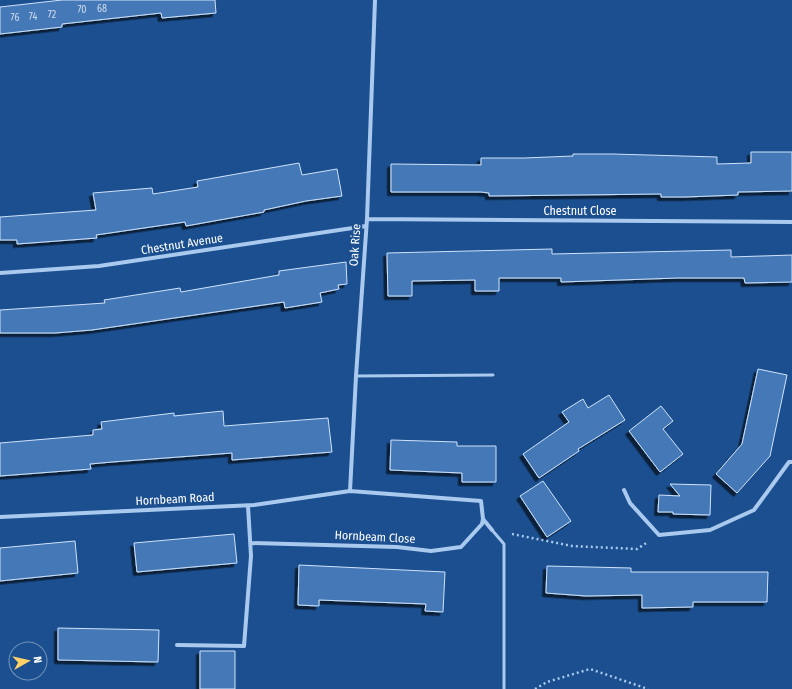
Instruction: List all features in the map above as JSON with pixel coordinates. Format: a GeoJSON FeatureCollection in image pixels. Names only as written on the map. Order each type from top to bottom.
{"type":"FeatureCollection","features":[{"type":"Feature","properties":{"kind":"street","name":"Oak Rise"},"geometry":{"type":"LineString","coordinates":[[350,491],[356,376],[367,220],[375,0]]}},
{"type":"Feature","properties":{"kind":"street","name":"Chestnut Close"},"geometry":{"type":"LineString","coordinates":[[367,220],[792,222]]}},
{"type":"Feature","properties":{"kind":"street","name":"Chestnut Avenue"},"geometry":{"type":"LineString","coordinates":[[0,273],[99,266],[366,226]]}},
{"type":"Feature","properties":{"kind":"street"},"geometry":{"type":"LineString","coordinates":[[624,490],[630,503],[659,535],[710,530],[754,510],[790,462]]}},
{"type":"Feature","properties":{"kind":"street","name":"Hornbeam Road"},"geometry":{"type":"LineString","coordinates":[[0,517],[248,506],[350,491]]}},
{"type":"Feature","properties":{"kind":"street"},"geometry":{"type":"LineString","coordinates":[[350,491],[481,501],[483,518],[492,530]]}},
{"type":"Feature","properties":{"kind":"street"},"geometry":{"type":"LineString","coordinates":[[177,645],[244,646],[251,556],[248,506]]}},
{"type":"Feature","properties":{"kind":"street","name":"Hornbeam Close"},"geometry":{"type":"LineString","coordinates":[[250,543],[397,547],[431,551],[461,547],[482,524],[483,518]]}},
{"type":"Feature","properties":{"kind":"lane"},"geometry":{"type":"LineString","coordinates":[[356,376],[493,375]]}},
{"type":"Feature","properties":{"kind":"lane"},"geometry":{"type":"LineString","coordinates":[[492,530],[504,544],[504,689]]}},
{"type":"Feature","properties":{"kind":"path"},"geometry":{"type":"LineString","coordinates":[[492,530],[572,546],[637,549],[659,535]]}},
{"type":"Feature","properties":{"kind":"path"},"geometry":{"type":"LineString","coordinates":[[535,689],[547,682],[590,669],[648,689]]}},
{"type":"Feature","properties":{"kind":"building"},"geometry":{"type":"Polygon","coordinates":[[[62,0],[215,0],[216,13],[162,18],[161,13],[62,24],[62,27],[0,34],[0,7],[62,0]]]}},
{"type":"Feature","properties":{"kind":"building"},"geometry":{"type":"Polygon","coordinates":[[[751,152],[792,152],[792,191],[738,192],[738,195],[685,197],[661,197],[661,194],[489,196],[489,193],[481,192],[391,192],[391,164],[481,165],[481,158],[573,156],[573,154],[717,157],[717,164],[751,163],[751,152]]]}},
{"type":"Feature","properties":{"kind":"building"},"geometry":{"type":"Polygon","coordinates":[[[299,163],[302,175],[337,169],[342,196],[306,201],[264,210],[264,212],[186,226],[185,222],[96,235],[97,238],[17,244],[17,240],[0,240],[0,217],[96,210],[93,193],[152,188],[153,194],[198,187],[197,181],[299,163]]]}},
{"type":"Feature","properties":{"kind":"building"},"geometry":{"type":"Polygon","coordinates":[[[552,249],[552,254],[731,250],[731,257],[792,255],[792,282],[745,283],[744,278],[678,278],[561,282],[561,278],[499,278],[499,291],[475,291],[475,280],[412,281],[412,296],[388,296],[387,253],[552,249]]]}},
{"type":"Feature","properties":{"kind":"building"},"geometry":{"type":"Polygon","coordinates":[[[346,262],[347,284],[338,285],[339,289],[320,293],[322,302],[285,308],[284,302],[92,330],[55,333],[0,333],[0,310],[105,303],[104,300],[180,288],[181,292],[279,275],[279,271],[346,262]]]}},
{"type":"Feature","properties":{"kind":"building"},"geometry":{"type":"Polygon","coordinates":[[[758,369],[787,375],[770,456],[737,493],[716,474],[742,444],[758,369]]]}},
{"type":"Feature","properties":{"kind":"building"},"geometry":{"type":"Polygon","coordinates":[[[609,395],[625,420],[578,449],[579,451],[539,478],[523,454],[569,422],[562,412],[583,399],[588,408],[609,395]]]}},
{"type":"Feature","properties":{"kind":"building"},"geometry":{"type":"Polygon","coordinates":[[[661,406],[673,421],[663,429],[683,454],[660,472],[629,431],[661,406]]]}},
{"type":"Feature","properties":{"kind":"building"},"geometry":{"type":"Polygon","coordinates":[[[223,411],[224,426],[328,418],[332,452],[232,460],[232,453],[90,464],[91,469],[0,476],[0,443],[93,435],[93,430],[102,429],[101,422],[174,413],[174,416],[223,411]]]}},
{"type":"Feature","properties":{"kind":"building"},"geometry":{"type":"Polygon","coordinates":[[[391,440],[457,442],[457,446],[496,446],[496,482],[462,482],[462,473],[390,470],[391,440]]]}},
{"type":"Feature","properties":{"kind":"building"},"geometry":{"type":"Polygon","coordinates":[[[543,481],[571,521],[547,537],[520,496],[543,481]]]}},
{"type":"Feature","properties":{"kind":"building"},"geometry":{"type":"Polygon","coordinates":[[[670,484],[711,485],[710,515],[658,512],[659,495],[680,496],[670,484]]]}},
{"type":"Feature","properties":{"kind":"building"},"geometry":{"type":"Polygon","coordinates":[[[234,534],[237,563],[137,572],[134,543],[234,534]]]}},
{"type":"Feature","properties":{"kind":"building"},"geometry":{"type":"Polygon","coordinates":[[[75,541],[78,573],[0,581],[0,548],[75,541]]]}},
{"type":"Feature","properties":{"kind":"building"},"geometry":{"type":"Polygon","coordinates":[[[299,565],[445,572],[443,612],[425,611],[426,604],[319,600],[319,606],[298,605],[299,565]]]}},
{"type":"Feature","properties":{"kind":"building"},"geometry":{"type":"Polygon","coordinates":[[[547,566],[631,568],[631,572],[768,572],[767,602],[693,602],[693,607],[642,608],[642,595],[586,596],[546,593],[547,566]]]}},
{"type":"Feature","properties":{"kind":"building"},"geometry":{"type":"Polygon","coordinates":[[[58,628],[159,630],[158,662],[58,660],[58,628]]]}},
{"type":"Feature","properties":{"kind":"building"},"geometry":{"type":"Polygon","coordinates":[[[200,651],[235,651],[235,689],[200,689],[200,651]]]}}]}
